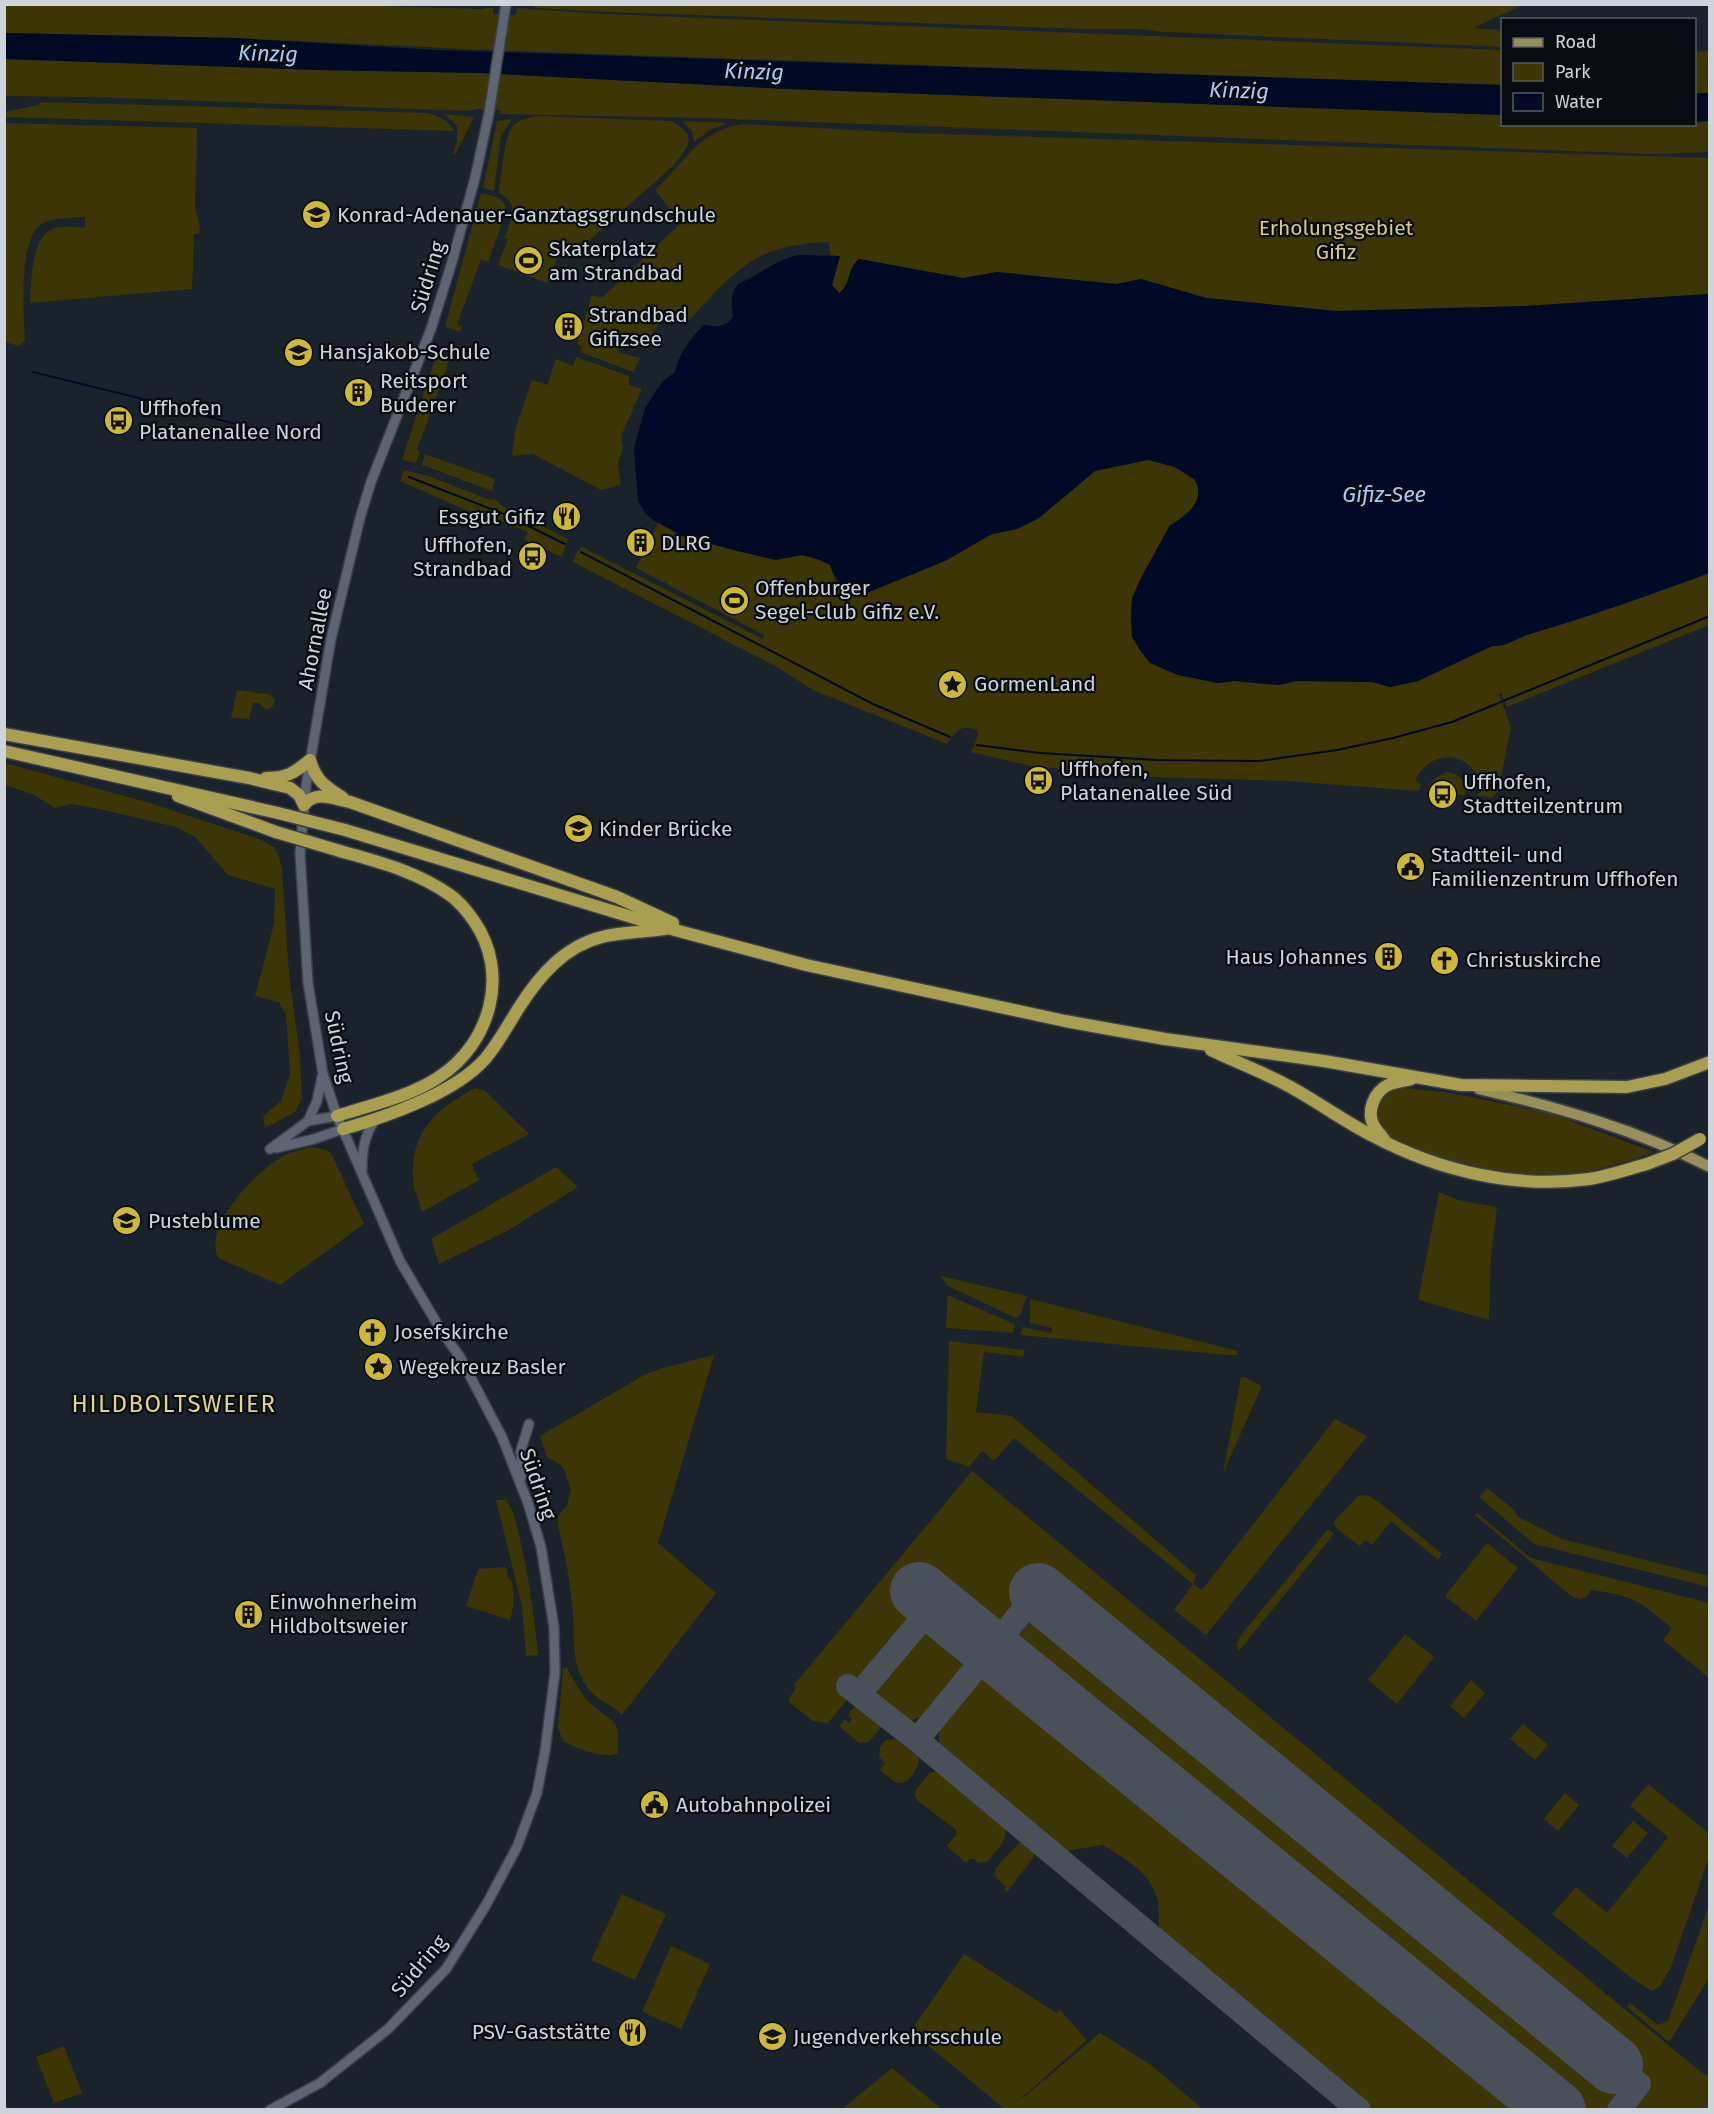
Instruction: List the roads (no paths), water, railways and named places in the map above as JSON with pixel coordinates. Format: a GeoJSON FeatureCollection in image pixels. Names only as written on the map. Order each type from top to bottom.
{"type":"FeatureCollection","features":[{"type":"Feature","properties":{"kind":"highway"},"geometry":{"type":"LineString","coordinates":[[4,734],[249,778],[290,788],[299,795],[304,805],[310,798],[319,796],[350,802],[617,897],[695,935]]}},
{"type":"Feature","properties":{"kind":"highway"},"geometry":{"type":"LineString","coordinates":[[4,751],[345,830],[671,929],[806,965],[1065,1021],[1461,1085],[1627,1087],[1665,1079],[1710,1062]]}},
{"type":"Feature","properties":{"kind":"highway"},"geometry":{"type":"LineString","coordinates":[[249,778],[277,778],[291,775],[310,760],[314,773],[321,782],[350,802]]}},
{"type":"Feature","properties":{"kind":"highway"},"geometry":{"type":"LineString","coordinates":[[123,777],[276,832],[400,868],[452,896],[466,910],[479,929],[489,950],[494,981],[486,1019],[469,1051],[438,1078],[399,1096],[337,1116]]}},
{"type":"Feature","properties":{"kind":"highway"},"geometry":{"type":"LineString","coordinates":[[343,1129],[375,1120],[447,1089],[463,1078],[485,1059],[532,987],[560,957],[600,937],[671,929]]}},
{"type":"Feature","properties":{"kind":"highway"},"geometry":{"type":"LineString","coordinates":[[1199,1044],[1292,1088],[1388,1144],[1452,1169],[1489,1177],[1525,1181],[1592,1178],[1647,1164],[1673,1154],[1705,1136]]}},
{"type":"Feature","properties":{"kind":"highway"},"geometry":{"type":"LineString","coordinates":[[1388,1144],[1371,1117],[1374,1099],[1388,1085],[1418,1078]]}},
{"type":"Feature","properties":{"kind":"main road"},"geometry":{"type":"LineString","coordinates":[[1461,1085],[1589,1118],[1651,1140],[1710,1167]]}},
{"type":"Feature","properties":{"kind":"street","name":"Südring"},"geometry":{"type":"LineString","coordinates":[[371,482],[431,329],[452,262],[475,178],[489,113],[506,6]]}},
{"type":"Feature","properties":{"kind":"street","name":"Ahornallee"},"geometry":{"type":"LineString","coordinates":[[304,805],[331,639],[371,482]]}},
{"type":"Feature","properties":{"kind":"street","name":"Südring"},"geometry":{"type":"LineString","coordinates":[[270,2109],[320,2083],[346,2063],[388,2029],[446,1969],[486,1905],[517,1847],[537,1793],[555,1672],[551,1598],[541,1546],[521,1486],[494,1419],[460,1358],[400,1261],[337,1116],[323,1074],[308,983],[303,929],[300,853],[304,805]]}},
{"type":"Feature","properties":{"kind":"street"},"geometry":{"type":"LineString","coordinates":[[308,1121],[317,1101],[323,1074]]}},
{"type":"Feature","properties":{"kind":"street"},"geometry":{"type":"LineString","coordinates":[[337,1116],[308,1121],[270,1149],[314,1139],[343,1129]]}},
{"type":"Feature","properties":{"kind":"street"},"geometry":{"type":"LineString","coordinates":[[362,1175],[362,1149],[368,1131],[375,1120]]}},
{"type":"Feature","properties":{"kind":"street"},"geometry":{"type":"LineString","coordinates":[[521,1486],[520,1450],[529,1424]]}},
{"type":"Feature","properties":{"kind":"water","name":"Kinzig"},"geometry":{"type":"Polygon","coordinates":[[[5,33],[235,38],[436,50],[1501,85],[1501,115],[788,89],[480,73],[5,59],[5,33]]]}},
{"type":"Feature","properties":{"kind":"water"},"geometry":{"type":"Polygon","coordinates":[[[1696,93],[1709,93],[1709,121],[1696,122],[1696,93]]]}},
{"type":"Feature","properties":{"kind":"water","name":"Gifiz-See"},"geometry":{"type":"Polygon","coordinates":[[[798,255],[840,256],[832,285],[839,293],[846,286],[852,267],[859,259],[963,278],[997,272],[1116,284],[1141,279],[1206,298],[1336,311],[1525,306],[1709,294],[1709,573],[1507,644],[1492,646],[1418,681],[1390,687],[1372,682],[1296,681],[1279,685],[1234,681],[1218,683],[1178,675],[1150,663],[1132,637],[1132,598],[1141,578],[1170,525],[1188,513],[1198,494],[1195,480],[1175,467],[1148,460],[1095,471],[1039,518],[1017,529],[992,534],[945,561],[864,594],[839,581],[830,565],[820,560],[802,555],[776,560],[682,536],[653,520],[645,513],[638,501],[634,448],[645,408],[662,382],[675,372],[682,353],[699,330],[704,325],[720,326],[727,323],[733,316],[732,296],[738,284],[782,260],[798,255]]]}},
{"type":"Feature","properties":{"kind":"waterway"},"geometry":{"type":"LineString","coordinates":[[33,372],[257,430]]}},
{"type":"Feature","properties":{"kind":"waterway"},"geometry":{"type":"LineString","coordinates":[[409,477],[504,514],[565,544]]}},
{"type":"Feature","properties":{"kind":"waterway"},"geometry":{"type":"LineString","coordinates":[[581,552],[873,704],[950,737]]}},
{"type":"Feature","properties":{"kind":"waterway"},"geometry":{"type":"LineString","coordinates":[[977,745],[1040,753],[1157,760],[1259,761],[1337,750],[1452,722],[1710,616]]}},
{"type":"Feature","properties":{"kind":"place","name":"Konrad-Adenauer-Ganztagsgrundschule"},"geometry":{"type":"Point","coordinates":[316,215]}},
{"type":"Feature","properties":{"kind":"place","name":"Skaterplatz am Strandbad"},"geometry":{"type":"Point","coordinates":[528,261]}},
{"type":"Feature","properties":{"kind":"place","name":"Strandbad Gifizsee"},"geometry":{"type":"Point","coordinates":[568,327]}},
{"type":"Feature","properties":{"kind":"place","name":"Hansjakob-Schule"},"geometry":{"type":"Point","coordinates":[298,352]}},
{"type":"Feature","properties":{"kind":"place","name":"Reitsport Buderer"},"geometry":{"type":"Point","coordinates":[359,393]}},
{"type":"Feature","properties":{"kind":"place","name":"Uffhofen Platanenallee Nord"},"geometry":{"type":"Point","coordinates":[118,420]}},
{"type":"Feature","properties":{"kind":"place","name":"Essgut Gifiz"},"geometry":{"type":"Point","coordinates":[566,517]}},
{"type":"Feature","properties":{"kind":"place","name":"DLRG"},"geometry":{"type":"Point","coordinates":[640,543]}},
{"type":"Feature","properties":{"kind":"place","name":"Uffhofen, Strandbad"},"geometry":{"type":"Point","coordinates":[533,557]}},
{"type":"Feature","properties":{"kind":"place","name":"Offenburger Segel-Club Gifiz e.V."},"geometry":{"type":"Point","coordinates":[734,600]}},
{"type":"Feature","properties":{"kind":"place","name":"GormenLand"},"geometry":{"type":"Point","coordinates":[953,684]}},
{"type":"Feature","properties":{"kind":"place","name":"Uffhofen, Platanenallee Süd"},"geometry":{"type":"Point","coordinates":[1039,781]}},
{"type":"Feature","properties":{"kind":"place","name":"Uffhofen, Stadtteilzentrum"},"geometry":{"type":"Point","coordinates":[1442,794]}},
{"type":"Feature","properties":{"kind":"place","name":"Kinder Brücke"},"geometry":{"type":"Point","coordinates":[578,829]}},
{"type":"Feature","properties":{"kind":"place","name":"Stadtteil- und Familienzentrum Uffhofen"},"geometry":{"type":"Point","coordinates":[1410,867]}},
{"type":"Feature","properties":{"kind":"place","name":"Haus Johannes"},"geometry":{"type":"Point","coordinates":[1388,957]}},
{"type":"Feature","properties":{"kind":"place","name":"Christuskirche"},"geometry":{"type":"Point","coordinates":[1445,960]}},
{"type":"Feature","properties":{"kind":"place","name":"Pusteblume"},"geometry":{"type":"Point","coordinates":[127,1221]}},
{"type":"Feature","properties":{"kind":"place","name":"Josefskirche"},"geometry":{"type":"Point","coordinates":[373,1332]}},
{"type":"Feature","properties":{"kind":"place","name":"Wegekreuz Basler"},"geometry":{"type":"Point","coordinates":[378,1367]}},
{"type":"Feature","properties":{"kind":"place","name":"Einwohnerheim Hildboltsweier"},"geometry":{"type":"Point","coordinates":[248,1614]}},
{"type":"Feature","properties":{"kind":"place","name":"Autobahnpolizei"},"geometry":{"type":"Point","coordinates":[655,1805]}},
{"type":"Feature","properties":{"kind":"place","name":"PSV-Gaststätte"},"geometry":{"type":"Point","coordinates":[632,2032]}},
{"type":"Feature","properties":{"kind":"place","name":"Jugendverkehrsschule"},"geometry":{"type":"Point","coordinates":[772,2037]}},
{"type":"Feature","properties":{"kind":"district","name":"HILDBOLTSWEIER"},"geometry":{"type":"Point","coordinates":[174,1404]}},
{"type":"Feature","properties":{"kind":"park label","name":"Erholungsgebiet Gifiz"},"geometry":{"type":"Point","coordinates":[1336,240]}}]}
